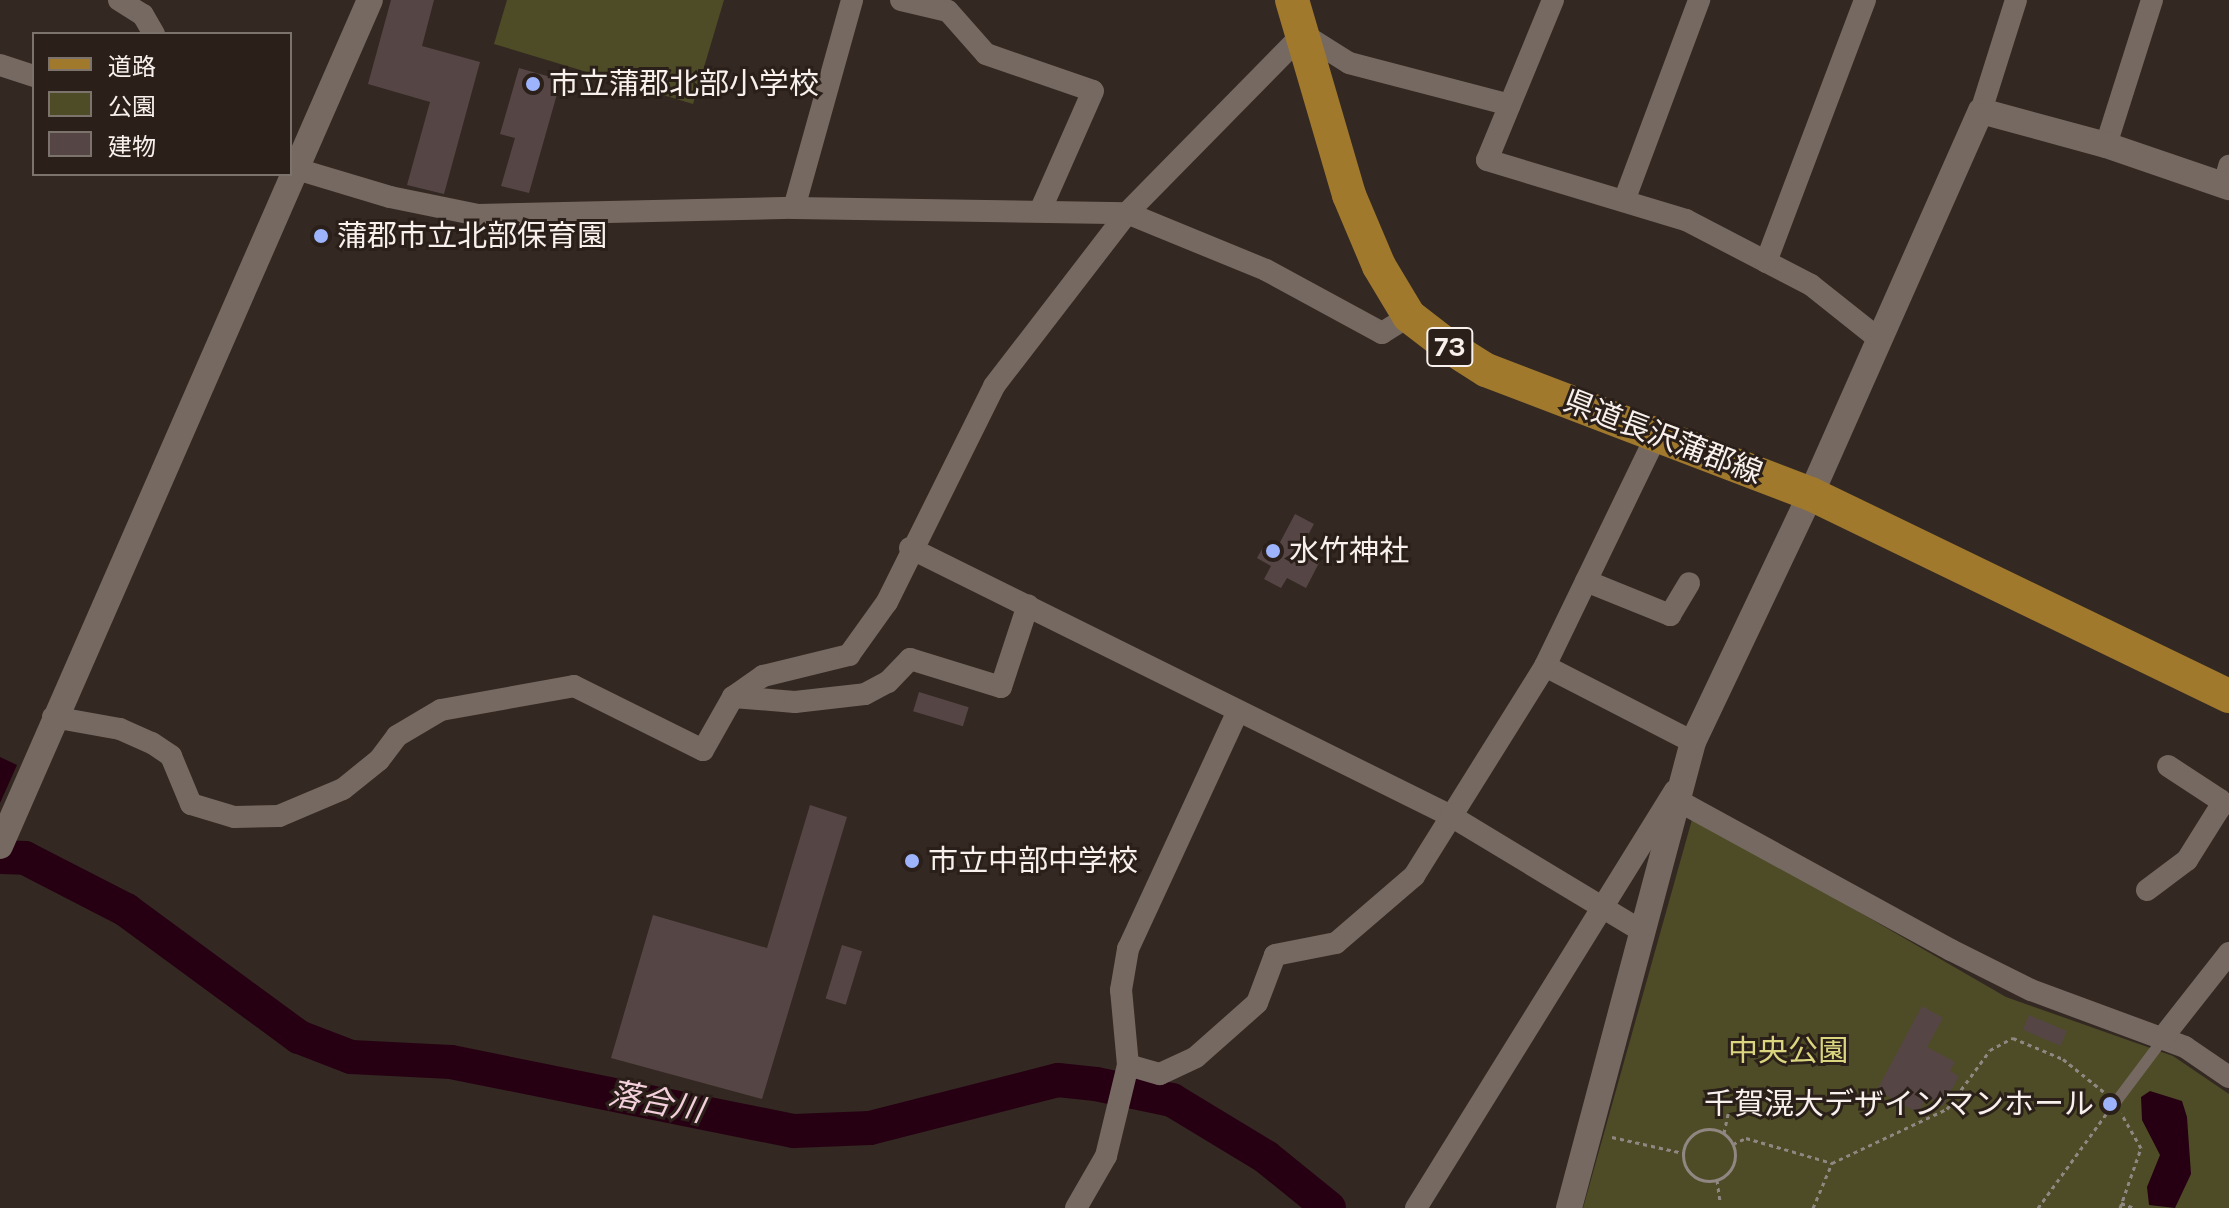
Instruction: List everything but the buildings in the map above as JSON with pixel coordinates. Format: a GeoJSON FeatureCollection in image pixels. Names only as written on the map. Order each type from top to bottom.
{"type":"FeatureCollection","features":[{"type":"Feature","properties":{"kind":"main road","name":"県道長沢蒲郡線"},"geometry":{"type":"LineString","coordinates":[[1292,0],[1349,195],[1379,266],[1409,316],[1486,370],[1811,494],[2229,696]]}},
{"type":"Feature","properties":{"kind":"street"},"geometry":{"type":"LineString","coordinates":[[119,0],[143,15],[153,32]]}},
{"type":"Feature","properties":{"kind":"street"},"geometry":{"type":"LineString","coordinates":[[370,0],[292,168],[390,197],[478,215],[794,208],[1127,213],[1266,270],[1382,333],[1409,316]]}},
{"type":"Feature","properties":{"kind":"street"},"geometry":{"type":"LineString","coordinates":[[794,208],[852,0]]}},
{"type":"Feature","properties":{"kind":"street"},"geometry":{"type":"LineString","coordinates":[[901,0],[948,11],[986,54],[1093,91],[1040,211]]}},
{"type":"Feature","properties":{"kind":"street"},"geometry":{"type":"LineString","coordinates":[[1553,0],[1487,160],[1686,220],[1811,285],[1879,339]]}},
{"type":"Feature","properties":{"kind":"street"},"geometry":{"type":"LineString","coordinates":[[1624,201],[1699,0]]}},
{"type":"Feature","properties":{"kind":"street"},"geometry":{"type":"LineString","coordinates":[[1766,262],[1865,0]]}},
{"type":"Feature","properties":{"kind":"street"},"geometry":{"type":"LineString","coordinates":[[1569,1208],[1588,1123],[1693,742],[1811,494],[1981,111],[2016,0]]}},
{"type":"Feature","properties":{"kind":"street"},"geometry":{"type":"LineString","coordinates":[[2106,145],[2152,0]]}},
{"type":"Feature","properties":{"kind":"street"},"geometry":{"type":"LineString","coordinates":[[53,717],[120,729],[152,743],[171,756],[191,804],[234,817],[279,816],[343,789],[379,760],[397,736],[441,710],[574,686],[703,750],[733,697],[763,676],[849,655],[887,602],[910,548],[994,386],[1127,213],[1303,34],[1349,63],[1510,105]]}},
{"type":"Feature","properties":{"kind":"street"},"geometry":{"type":"LineString","coordinates":[[0,65],[32,75]]}},
{"type":"Feature","properties":{"kind":"street"},"geometry":{"type":"LineString","coordinates":[[1981,111],[2227,179]]}},
{"type":"Feature","properties":{"kind":"street"},"geometry":{"type":"LineString","coordinates":[[2,840],[289,176]]}},
{"type":"Feature","properties":{"kind":"street"},"geometry":{"type":"LineString","coordinates":[[1128,1068],[1160,1074],[1196,1057],[1257,1003],[1275,955],[1336,943],[1414,876],[1545,666],[1657,434]]}},
{"type":"Feature","properties":{"kind":"street"},"geometry":{"type":"LineString","coordinates":[[910,548],[1451,816],[1642,931]]}},
{"type":"Feature","properties":{"kind":"street"},"geometry":{"type":"LineString","coordinates":[[1586,581],[1670,615],[1689,583]]}},
{"type":"Feature","properties":{"kind":"street"},"geometry":{"type":"LineString","coordinates":[[733,697],[795,702],[865,694],[888,682],[910,659],[1001,687],[1028,605]]}},
{"type":"Feature","properties":{"kind":"street"},"geometry":{"type":"LineString","coordinates":[[1545,666],[1693,742]]}},
{"type":"Feature","properties":{"kind":"street"},"geometry":{"type":"LineString","coordinates":[[1076,1208],[1106,1156],[1128,1068],[1121,990],[1128,949],[1238,711]]}},
{"type":"Feature","properties":{"kind":"street"},"geometry":{"type":"LineString","coordinates":[[2147,890],[2187,860],[2224,812],[2220,800],[2168,766]]}},
{"type":"Feature","properties":{"kind":"street"},"geometry":{"type":"LineString","coordinates":[[1416,1208],[1680,789]]}},
{"type":"Feature","properties":{"kind":"street"},"geometry":{"type":"LineString","coordinates":[[1680,789],[2031,990],[2163,1037],[2229,1077]]}},
{"type":"Feature","properties":{"kind":"street"},"geometry":{"type":"LineString","coordinates":[[2163,1037],[2229,953]]}},
{"type":"Feature","properties":{"kind":"lane"},"geometry":{"type":"LineString","coordinates":[[2115,1102],[2163,1037]]}},
{"type":"Feature","properties":{"kind":"path"},"geometry":{"type":"LineString","coordinates":[[1733,1144],[1746,1138],[1832,1163],[1947,1109],[1990,1050],[2013,1038],[2063,1059],[2115,1102],[2141,1148],[2120,1205],[2134,1208]]}},
{"type":"Feature","properties":{"kind":"path"},"geometry":{"type":"LineString","coordinates":[[1724,1133],[1729,1110]]}},
{"type":"Feature","properties":{"kind":"path"},"geometry":{"type":"LineString","coordinates":[[2038,1208],[2102,1120]]}},
{"type":"Feature","properties":{"kind":"path"},"geometry":{"type":"LineString","coordinates":[[1588,1123],[1602,1135],[1683,1153]]}},
{"type":"Feature","properties":{"kind":"path"},"geometry":{"type":"LineString","coordinates":[[1698,1131],[1724,1133],[1733,1144],[1729,1172],[1717,1180],[1692,1176],[1683,1153],[1698,1131]]}},
{"type":"Feature","properties":{"kind":"path"},"geometry":{"type":"LineString","coordinates":[[1813,1208],[1832,1163]]}},
{"type":"Feature","properties":{"kind":"path"},"geometry":{"type":"LineString","coordinates":[[1717,1180],[1720,1202]]}},
{"type":"Feature","properties":{"kind":"green space"},"geometry":{"type":"Polygon","coordinates":[[[507,0],[724,0],[693,104],[494,44],[507,0]]]}},
{"type":"Feature","properties":{"kind":"green space","name":"中央公園"},"geometry":{"type":"Polygon","coordinates":[[[1693,816],[2006,997],[2173,1056],[2229,1094],[2229,1208],[1583,1208],[1693,816]]]}},
{"type":"Feature","properties":{"kind":"shaded area"},"geometry":{"type":"Polygon","coordinates":[[[0,757],[17,765],[0,803],[0,757]]]}},
{"type":"Feature","properties":{"kind":"shaded area"},"geometry":{"type":"Polygon","coordinates":[[[2150,1091],[2182,1101],[2187,1117],[2191,1174],[2175,1208],[2149,1205],[2147,1187],[2160,1155],[2142,1120],[2141,1097],[2150,1091]]]}},
{"type":"Feature","properties":{"kind":"waterway","name":"落合川"},"geometry":{"type":"LineString","coordinates":[[0,857],[25,858],[126,910],[299,1037],[351,1057],[451,1062],[794,1131],[870,1128],[1058,1080],[1096,1084],[1172,1100],[1266,1157],[1329,1208]]}},
{"type":"Feature","properties":{"kind":"place","name":"市立蒲郡北部小学校"},"geometry":{"type":"Point","coordinates":[533,84]}},
{"type":"Feature","properties":{"kind":"place","name":"蒲郡市立北部保育園"},"geometry":{"type":"Point","coordinates":[321,236]}},
{"type":"Feature","properties":{"kind":"place","name":"水竹神社"},"geometry":{"type":"Point","coordinates":[1273,551]}},
{"type":"Feature","properties":{"kind":"place","name":"市立中部中学校"},"geometry":{"type":"Point","coordinates":[912,861]}},
{"type":"Feature","properties":{"kind":"place","name":"千賀滉大デザインマンホール"},"geometry":{"type":"Point","coordinates":[2110,1104]}}]}
